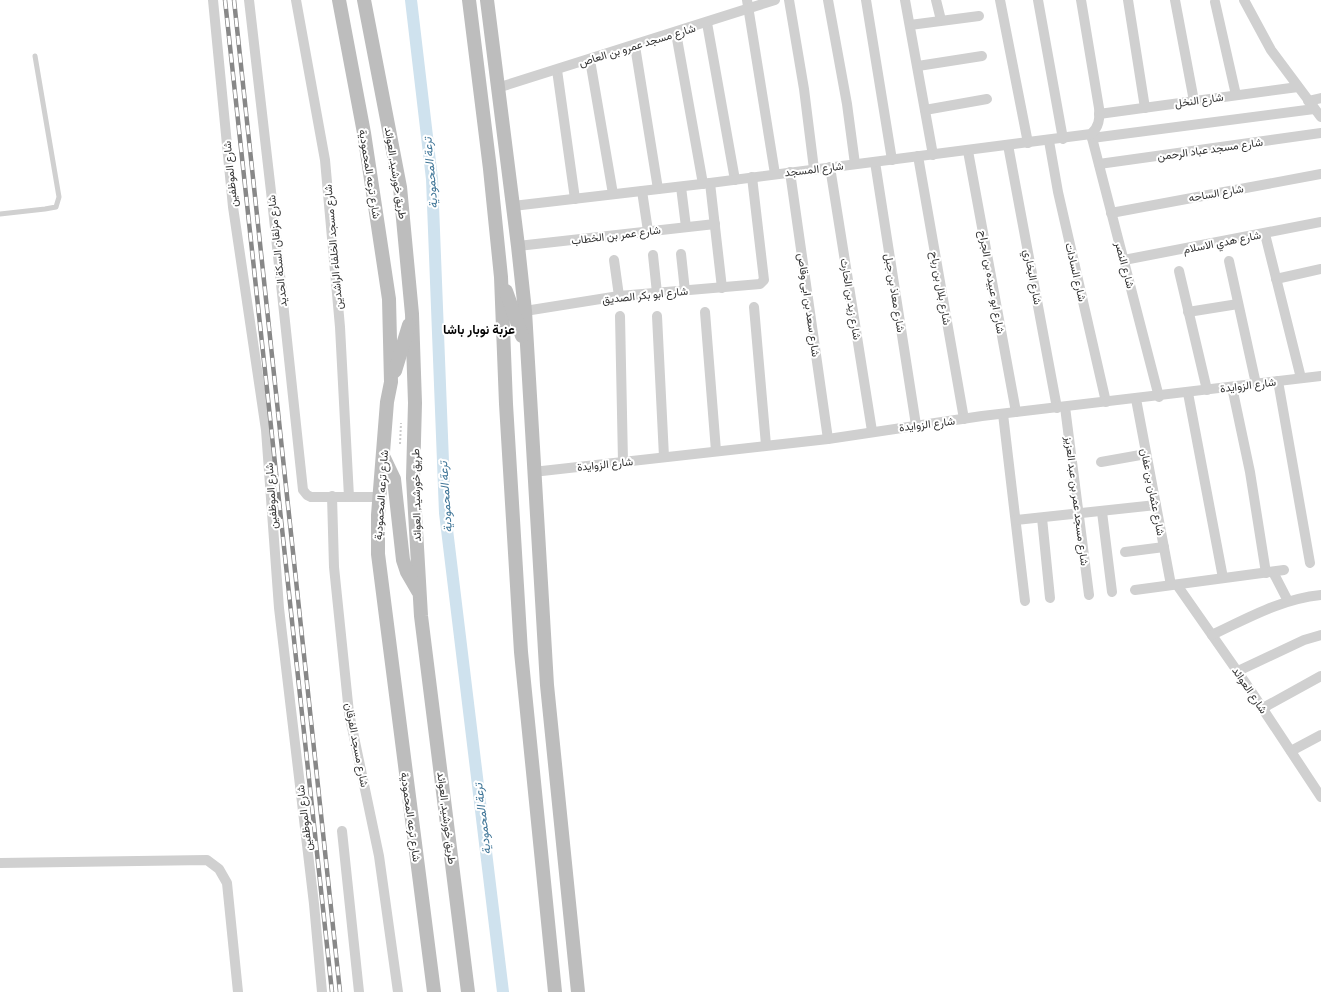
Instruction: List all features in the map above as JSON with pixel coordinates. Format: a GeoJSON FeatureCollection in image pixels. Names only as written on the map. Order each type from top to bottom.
{"type":"FeatureCollection","features":[{"type":"Feature","properties":{"kind":"main road","name":"شارع ترعه المحمودية"},"geometry":{"type":"LineString","coordinates":[[339,0],[364,133],[389,299],[392,382],[387,402],[380,497],[378,554],[434,992]]}},
{"type":"Feature","properties":{"kind":"main road","name":"طريق خورشيد, العوائد"},"geometry":{"type":"LineString","coordinates":[[364,0],[400,187],[412,314],[415,403],[413,478],[419,594],[468,992]]}},
{"type":"Feature","properties":{"kind":"main road"},"geometry":{"type":"LineString","coordinates":[[469,0],[490,169],[501,277],[506,404],[521,652],[555,992]]}},
{"type":"Feature","properties":{"kind":"main road"},"geometry":{"type":"LineString","coordinates":[[487,0],[497,88],[514,206],[524,311],[547,685],[578,992]]}},
{"type":"Feature","properties":{"kind":"main road"},"geometry":{"type":"LineString","coordinates":[[501,277],[527,351]]}},
{"type":"Feature","properties":{"kind":"main road"},"geometry":{"type":"LineString","coordinates":[[392,382],[412,314]]}},
{"type":"Feature","properties":{"kind":"main road"},"geometry":{"type":"LineString","coordinates":[[383,458],[394,479],[403,560],[407,572],[419,594]]}},
{"type":"Feature","properties":{"kind":"street","name":"شارع الموظفين"},"geometry":{"type":"LineString","coordinates":[[213,0],[233,207],[266,430],[279,608],[314,904],[322,992]]}},
{"type":"Feature","properties":{"kind":"street","name":"شارع مزلقان السكة الحديد"},"geometry":{"type":"LineString","coordinates":[[249,0],[274,210],[303,490],[307,496],[332,496]]}},
{"type":"Feature","properties":{"kind":"street","name":"شارع مسجد الخلفاء الراشدين"},"geometry":{"type":"LineString","coordinates":[[296,0],[325,160],[340,327],[349,497]]}},
{"type":"Feature","properties":{"kind":"street","name":"شارع مسجد عمرو بن العاص"},"geometry":{"type":"LineString","coordinates":[[497,88],[676,33],[706,23],[749,5],[776,0]]}},
{"type":"Feature","properties":{"kind":"street"},"geometry":{"type":"LineString","coordinates":[[789,0],[804,89],[814,169]]}},
{"type":"Feature","properties":{"kind":"street"},"geometry":{"type":"LineString","coordinates":[[828,0],[846,97],[855,164]]}},
{"type":"Feature","properties":{"kind":"street"},"geometry":{"type":"LineString","coordinates":[[866,0],[892,160]]}},
{"type":"Feature","properties":{"kind":"street"},"geometry":{"type":"LineString","coordinates":[[905,0],[933,155]]}},
{"type":"Feature","properties":{"kind":"street"},"geometry":{"type":"LineString","coordinates":[[936,0],[941,20]]}},
{"type":"Feature","properties":{"kind":"street"},"geometry":{"type":"LineString","coordinates":[[1000,0],[1028,143]]}},
{"type":"Feature","properties":{"kind":"street"},"geometry":{"type":"LineString","coordinates":[[1038,0],[1063,139]]}},
{"type":"Feature","properties":{"kind":"street"},"geometry":{"type":"LineString","coordinates":[[1082,0],[1099,114],[1096,130],[1091,136]]}},
{"type":"Feature","properties":{"kind":"street"},"geometry":{"type":"LineString","coordinates":[[1128,0],[1145,108]]}},
{"type":"Feature","properties":{"kind":"street"},"geometry":{"type":"LineString","coordinates":[[1176,0],[1194,101]]}},
{"type":"Feature","properties":{"kind":"street"},"geometry":{"type":"LineString","coordinates":[[1244,0],[1272,50],[1321,117]]}},
{"type":"Feature","properties":{"kind":"street"},"geometry":{"type":"LineString","coordinates":[[1215,2],[1236,95]]}},
{"type":"Feature","properties":{"kind":"street"},"geometry":{"type":"LineString","coordinates":[[749,5],[775,174]]}},
{"type":"Feature","properties":{"kind":"street"},"geometry":{"type":"LineString","coordinates":[[910,25],[980,16]]}},
{"type":"Feature","properties":{"kind":"street"},"geometry":{"type":"LineString","coordinates":[[706,23],[735,180]]}},
{"type":"Feature","properties":{"kind":"street"},"geometry":{"type":"LineString","coordinates":[[676,33],[715,224],[722,288]]}},
{"type":"Feature","properties":{"kind":"street"},"geometry":{"type":"LineString","coordinates":[[635,46],[658,189]]}},
{"type":"Feature","properties":{"kind":"street"},"geometry":{"type":"LineString","coordinates":[[918,66],[982,56]]}},
{"type":"Feature","properties":{"kind":"street"},"geometry":{"type":"LineString","coordinates":[[590,60],[613,194]]}},
{"type":"Feature","properties":{"kind":"street"},"geometry":{"type":"LineString","coordinates":[[557,70],[575,199]]}},
{"type":"Feature","properties":{"kind":"street","name":"شارع النخل"},"geometry":{"type":"LineString","coordinates":[[1099,114],[1298,87]]}},
{"type":"Feature","properties":{"kind":"street","name":"شارع المسجد"},"geometry":{"type":"LineString","coordinates":[[514,206],[1091,136],[1311,105],[1321,98]]}},
{"type":"Feature","properties":{"kind":"street"},"geometry":{"type":"LineString","coordinates":[[925,110],[987,99]]}},
{"type":"Feature","properties":{"kind":"street","name":"شارع مسجد عباد الرحمن"},"geometry":{"type":"LineString","coordinates":[[1099,164],[1321,133]]}},
{"type":"Feature","properties":{"kind":"street","name":"شارع النصر"},"geometry":{"type":"LineString","coordinates":[[1091,136],[1159,397]]}},
{"type":"Feature","properties":{"kind":"street","name":"شارع السادات"},"geometry":{"type":"LineString","coordinates":[[1049,140],[1058,192],[1106,402]]}},
{"type":"Feature","properties":{"kind":"street","name":"شارع البخاري"},"geometry":{"type":"LineString","coordinates":[[1008,146],[1061,407]]}},
{"type":"Feature","properties":{"kind":"street","name":"شارع ابو عبيده بن الجراح"},"geometry":{"type":"LineString","coordinates":[[968,151],[1016,412]]}},
{"type":"Feature","properties":{"kind":"street","name":"شارع بلال بن رباح"},"geometry":{"type":"LineString","coordinates":[[918,156],[964,419]]}},
{"type":"Feature","properties":{"kind":"street","name":"شارع معاذ بن جبل"},"geometry":{"type":"LineString","coordinates":[[875,162],[916,425]]}},
{"type":"Feature","properties":{"kind":"street","name":"شارع زيد بن الحارث"},"geometry":{"type":"LineString","coordinates":[[830,167],[872,431]]}},
{"type":"Feature","properties":{"kind":"street","name":"شارع سعد بن ابى وقاص"},"geometry":{"type":"LineString","coordinates":[[790,172],[828,438]]}},
{"type":"Feature","properties":{"kind":"street","name":"شارع الساحه"},"geometry":{"type":"LineString","coordinates":[[1111,213],[1321,174]]}},
{"type":"Feature","properties":{"kind":"street","name":"شارع ابو بكر الصديق"},"geometry":{"type":"LineString","coordinates":[[524,311],[618,296],[760,284],[764,280],[752,177]]}},
{"type":"Feature","properties":{"kind":"street"},"geometry":{"type":"LineString","coordinates":[[681,186],[686,227]]}},
{"type":"Feature","properties":{"kind":"street"},"geometry":{"type":"LineString","coordinates":[[642,191],[648,231]]}},
{"type":"Feature","properties":{"kind":"street","name":"شارع عمر بن الخطاب"},"geometry":{"type":"LineString","coordinates":[[518,246],[715,224]]}},
{"type":"Feature","properties":{"kind":"street","name":"شارع هدي الاسلام"},"geometry":{"type":"LineString","coordinates":[[1124,260],[1321,224]]}},
{"type":"Feature","properties":{"kind":"street"},"geometry":{"type":"LineString","coordinates":[[1265,234],[1301,378]]}},
{"type":"Feature","properties":{"kind":"street"},"geometry":{"type":"LineString","coordinates":[[681,254],[685,291]]}},
{"type":"Feature","properties":{"kind":"street"},"geometry":{"type":"LineString","coordinates":[[653,255],[657,293]]}},
{"type":"Feature","properties":{"kind":"street"},"geometry":{"type":"LineString","coordinates":[[614,260],[618,296]]}},
{"type":"Feature","properties":{"kind":"street"},"geometry":{"type":"LineString","coordinates":[[1229,261],[1256,384]]}},
{"type":"Feature","properties":{"kind":"street"},"geometry":{"type":"LineString","coordinates":[[1276,279],[1321,269]]}},
{"type":"Feature","properties":{"kind":"street"},"geometry":{"type":"LineString","coordinates":[[1179,271],[1207,390]]}},
{"type":"Feature","properties":{"kind":"street"},"geometry":{"type":"LineString","coordinates":[[1188,312],[1238,304]]}},
{"type":"Feature","properties":{"kind":"street"},"geometry":{"type":"LineString","coordinates":[[754,307],[766,445]]}},
{"type":"Feature","properties":{"kind":"street"},"geometry":{"type":"LineString","coordinates":[[705,312],[716,451]]}},
{"type":"Feature","properties":{"kind":"street"},"geometry":{"type":"LineString","coordinates":[[620,316],[624,462]]}},
{"type":"Feature","properties":{"kind":"street"},"geometry":{"type":"LineString","coordinates":[[657,316],[664,457]]}},
{"type":"Feature","properties":{"kind":"street","name":"شارع الزوايدة"},"geometry":{"type":"LineString","coordinates":[[533,472],[828,438],[1016,412],[1159,397],[1321,376]]}},
{"type":"Feature","properties":{"kind":"street"},"geometry":{"type":"LineString","coordinates":[[1278,382],[1310,563]]}},
{"type":"Feature","properties":{"kind":"street"},"geometry":{"type":"LineString","coordinates":[[1232,387],[1269,572],[1288,601]]}},
{"type":"Feature","properties":{"kind":"street"},"geometry":{"type":"LineString","coordinates":[[1188,393],[1223,578]]}},
{"type":"Feature","properties":{"kind":"street","name":"شارع عثمان بن عفان"},"geometry":{"type":"LineString","coordinates":[[1136,399],[1164,547],[1174,585]]}},
{"type":"Feature","properties":{"kind":"street","name":"شارع مسجد عمر بن عبد العزيز"},"geometry":{"type":"LineString","coordinates":[[1061,407],[1079,514],[1089,595]]}},
{"type":"Feature","properties":{"kind":"street"},"geometry":{"type":"LineString","coordinates":[[1003,414],[1025,601]]}},
{"type":"Feature","properties":{"kind":"street"},"geometry":{"type":"LineString","coordinates":[[1101,462],[1146,454]]}},
{"type":"Feature","properties":{"kind":"street"},"geometry":{"type":"LineString","coordinates":[[332,496],[380,497]]}},
{"type":"Feature","properties":{"kind":"street","name":"شارع مسجد الفرقان"},"geometry":{"type":"LineString","coordinates":[[332,496],[334,568],[349,713],[379,856],[398,992]]}},
{"type":"Feature","properties":{"kind":"street"},"geometry":{"type":"LineString","coordinates":[[1016,520],[1102,512],[1156,505]]}},
{"type":"Feature","properties":{"kind":"street"},"geometry":{"type":"LineString","coordinates":[[1102,512],[1112,592]]}},
{"type":"Feature","properties":{"kind":"street"},"geometry":{"type":"LineString","coordinates":[[1042,518],[1050,598]]}},
{"type":"Feature","properties":{"kind":"street"},"geometry":{"type":"LineString","coordinates":[[1125,552],[1164,547]]}},
{"type":"Feature","properties":{"kind":"street"},"geometry":{"type":"LineString","coordinates":[[1135,590],[1284,570]]}},
{"type":"Feature","properties":{"kind":"street","name":"شارع العوائد"},"geometry":{"type":"LineString","coordinates":[[1174,585],[1238,671],[1291,751],[1317,784],[1321,797]]}},
{"type":"Feature","properties":{"kind":"street"},"geometry":{"type":"LineString","coordinates":[[1212,635],[1274,605],[1321,595]]}},
{"type":"Feature","properties":{"kind":"street"},"geometry":{"type":"LineString","coordinates":[[1238,671],[1304,640],[1321,635]]}},
{"type":"Feature","properties":{"kind":"street"},"geometry":{"type":"LineString","coordinates":[[1263,708],[1321,676]]}},
{"type":"Feature","properties":{"kind":"street"},"geometry":{"type":"LineString","coordinates":[[1291,751],[1321,735]]}},
{"type":"Feature","properties":{"kind":"street"},"geometry":{"type":"LineString","coordinates":[[342,831],[359,992]]}},
{"type":"Feature","properties":{"kind":"street"},"geometry":{"type":"LineString","coordinates":[[0,863],[207,860],[219,869],[227,883],[238,992]]}},
{"type":"Feature","properties":{"kind":"lane"},"geometry":{"type":"LineString","coordinates":[[0,214],[45,209],[56,206],[59,196],[35,56]]}},
{"type":"Feature","properties":{"kind":"waterway","name":"ترعة المحمودية"},"geometry":{"type":"LineString","coordinates":[[411,0],[432,179],[445,513],[503,992]]}},
{"type":"Feature","properties":{"kind":"railway"},"geometry":{"type":"LineString","coordinates":[[225,0],[332,992]]}},
{"type":"Feature","properties":{"kind":"railway"},"geometry":{"type":"LineString","coordinates":[[234,0],[340,992]]}},
{"type":"Feature","properties":{"kind":"district","name":"عزبة نوبار باشا"},"geometry":{"type":"Point","coordinates":[479,329]}}]}
